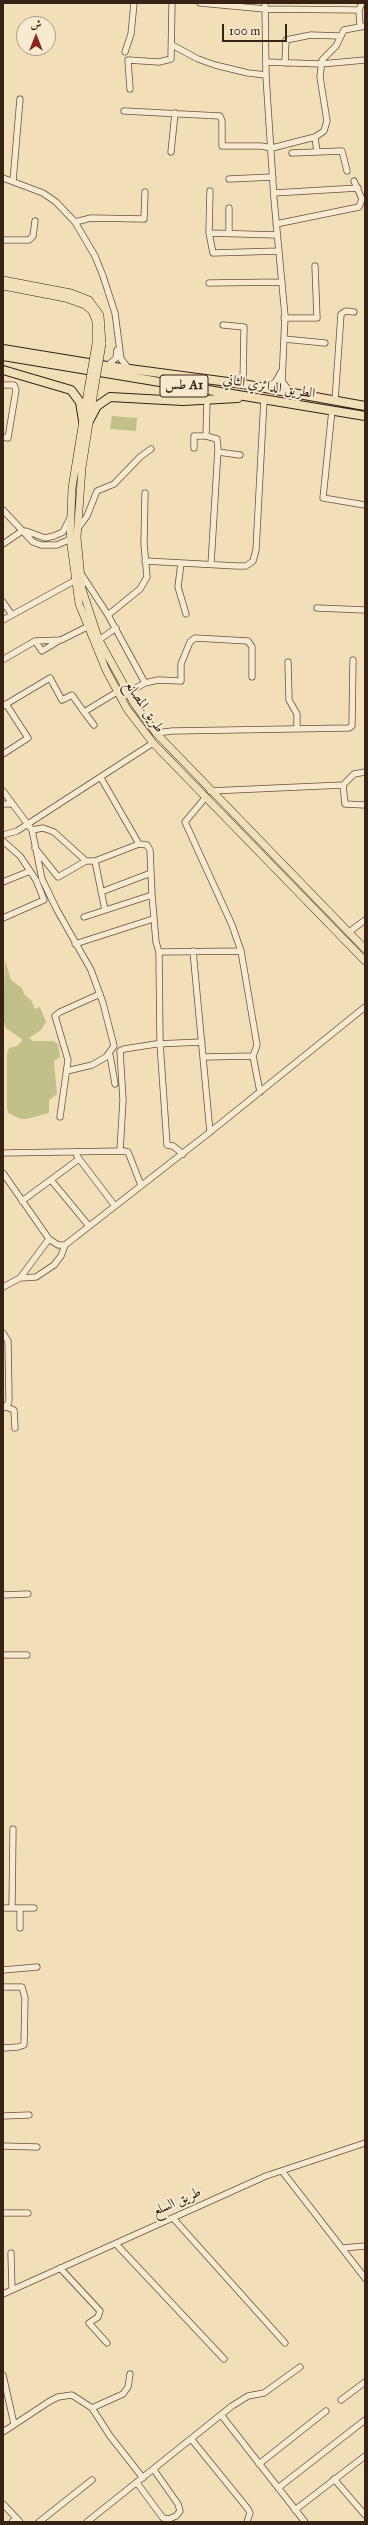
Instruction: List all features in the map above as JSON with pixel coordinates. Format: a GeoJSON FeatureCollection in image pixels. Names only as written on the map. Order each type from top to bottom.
{"type":"FeatureCollection","features":[{"type":"Feature","properties":{"kind":"highway","name":"الطريق الدائري الثاني"},"geometry":{"type":"LineString","coordinates":[[3,349],[107,366],[243,384],[365,406]]}},
{"type":"Feature","properties":{"kind":"highway","name":"الطريق الدائري الثاني"},"geometry":{"type":"LineString","coordinates":[[3,356],[365,416]]}},
{"type":"Feature","properties":{"kind":"highway"},"geometry":{"type":"LineString","coordinates":[[3,370],[71,390],[80,402],[86,422]]}},
{"type":"Feature","properties":{"kind":"highway"},"geometry":{"type":"LineString","coordinates":[[86,422],[97,406],[110,397],[207,401],[254,397]]}},
{"type":"Feature","properties":{"kind":"main road"},"geometry":{"type":"LineString","coordinates":[[3,280],[71,293],[89,300],[100,316],[99,344]]}},
{"type":"Feature","properties":{"kind":"main road"},"geometry":{"type":"LineString","coordinates":[[3,286],[65,298],[85,305],[92,311],[96,321],[99,344]]}},
{"type":"Feature","properties":{"kind":"main road","name":"طريق المصانع"},"geometry":{"type":"LineString","coordinates":[[99,344],[86,422],[72,488],[70,518],[86,606],[99,640],[128,693],[156,733],[210,791],[365,949]]}},
{"type":"Feature","properties":{"kind":"main road","name":"طريق المصانع"},"geometry":{"type":"LineString","coordinates":[[86,422],[79,488],[79,527],[73,537],[74,581],[87,627],[119,694],[153,743],[365,962]]}},
{"type":"Feature","properties":{"kind":"street"},"geometry":{"type":"LineString","coordinates":[[125,52],[131,34],[134,3]]}},
{"type":"Feature","properties":{"kind":"street"},"geometry":{"type":"LineString","coordinates":[[130,89],[128,60],[168,62],[172,58],[172,3]]}},
{"type":"Feature","properties":{"kind":"street"},"geometry":{"type":"LineString","coordinates":[[200,3],[359,10]]}},
{"type":"Feature","properties":{"kind":"street"},"geometry":{"type":"LineString","coordinates":[[124,111],[221,117],[222,146],[261,146],[272,148],[315,137],[324,131],[327,121],[321,64],[325,55],[336,46],[340,36],[348,28],[363,27],[359,10],[362,3]]}},
{"type":"Feature","properties":{"kind":"street"},"geometry":{"type":"LineString","coordinates":[[265,6],[266,75],[284,318],[282,370],[283,385],[291,393]]}},
{"type":"Feature","properties":{"kind":"street"},"geometry":{"type":"LineString","coordinates":[[284,63],[286,40],[311,35],[340,36]]}},
{"type":"Feature","properties":{"kind":"street"},"geometry":{"type":"LineString","coordinates":[[172,45],[198,59],[215,65],[248,73],[266,75]]}},
{"type":"Feature","properties":{"kind":"street"},"geometry":{"type":"LineString","coordinates":[[266,62],[321,64],[365,60]]}},
{"type":"Feature","properties":{"kind":"street"},"geometry":{"type":"LineString","coordinates":[[13,181],[20,99]]}},
{"type":"Feature","properties":{"kind":"street"},"geometry":{"type":"LineString","coordinates":[[170,152],[175,113]]}},
{"type":"Feature","properties":{"kind":"street"},"geometry":{"type":"LineString","coordinates":[[315,137],[317,152]]}},
{"type":"Feature","properties":{"kind":"street"},"geometry":{"type":"LineString","coordinates":[[292,153],[342,151],[347,171]]}},
{"type":"Feature","properties":{"kind":"street"},"geometry":{"type":"LineString","coordinates":[[229,178],[273,177]]}},
{"type":"Feature","properties":{"kind":"street"},"geometry":{"type":"LineString","coordinates":[[3,178],[43,193],[56,202],[75,222],[95,256],[108,287],[115,313],[121,359],[129,369]]}},
{"type":"Feature","properties":{"kind":"street"},"geometry":{"type":"LineString","coordinates":[[276,224],[360,207],[363,202],[354,181]]}},
{"type":"Feature","properties":{"kind":"street"},"geometry":{"type":"LineString","coordinates":[[274,193],[358,188]]}},
{"type":"Feature","properties":{"kind":"street"},"geometry":{"type":"LineString","coordinates":[[210,191],[209,233],[215,254],[279,251]]}},
{"type":"Feature","properties":{"kind":"street"},"geometry":{"type":"LineString","coordinates":[[75,222],[91,218],[144,219],[145,192]]}},
{"type":"Feature","properties":{"kind":"street"},"geometry":{"type":"LineString","coordinates":[[228,233],[230,208]]}},
{"type":"Feature","properties":{"kind":"street"},"geometry":{"type":"LineString","coordinates":[[4,241],[29,240],[33,236],[34,221]]}},
{"type":"Feature","properties":{"kind":"street"},"geometry":{"type":"LineString","coordinates":[[209,233],[277,235]]}},
{"type":"Feature","properties":{"kind":"street"},"geometry":{"type":"LineString","coordinates":[[284,318],[314,320],[317,318],[315,266]]}},
{"type":"Feature","properties":{"kind":"street"},"geometry":{"type":"LineString","coordinates":[[209,283],[282,282]]}},
{"type":"Feature","properties":{"kind":"street"},"geometry":{"type":"LineString","coordinates":[[335,401],[341,314],[346,311],[354,312]]}},
{"type":"Feature","properties":{"kind":"street"},"geometry":{"type":"LineString","coordinates":[[223,324],[244,327],[243,384]]}},
{"type":"Feature","properties":{"kind":"street"},"geometry":{"type":"LineString","coordinates":[[284,339],[325,343]]}},
{"type":"Feature","properties":{"kind":"street"},"geometry":{"type":"LineString","coordinates":[[107,366],[116,358],[118,342]]}},
{"type":"Feature","properties":{"kind":"street"},"geometry":{"type":"LineString","coordinates":[[267,389],[276,381],[282,370]]}},
{"type":"Feature","properties":{"kind":"street"},"geometry":{"type":"LineString","coordinates":[[3,385],[14,385],[16,390],[8,438],[3,437]]}},
{"type":"Feature","properties":{"kind":"street"},"geometry":{"type":"LineString","coordinates":[[146,561],[246,566],[255,556],[264,399]]}},
{"type":"Feature","properties":{"kind":"street"},"geometry":{"type":"LineString","coordinates":[[206,436],[207,401]]}},
{"type":"Feature","properties":{"kind":"street"},"geometry":{"type":"LineString","coordinates":[[332,410],[323,498],[365,505]]}},
{"type":"Feature","properties":{"kind":"street"},"geometry":{"type":"LineString","coordinates":[[194,448],[194,436],[206,436],[217,439],[218,452],[211,564]]}},
{"type":"Feature","properties":{"kind":"street"},"geometry":{"type":"LineString","coordinates":[[79,527],[88,516],[97,491],[114,484],[140,457],[151,449]]}},
{"type":"Feature","properties":{"kind":"street"},"geometry":{"type":"LineString","coordinates":[[218,452],[240,455]]}},
{"type":"Feature","properties":{"kind":"street"},"geometry":{"type":"LineString","coordinates":[[108,615],[145,581],[145,493]]}},
{"type":"Feature","properties":{"kind":"street"},"geometry":{"type":"LineString","coordinates":[[3,510],[33,542],[48,546],[57,545],[73,537]]}},
{"type":"Feature","properties":{"kind":"street"},"geometry":{"type":"LineString","coordinates":[[18,526],[33,535],[45,538],[63,532],[70,518]]}},
{"type":"Feature","properties":{"kind":"street"},"geometry":{"type":"LineString","coordinates":[[3,544],[22,531]]}},
{"type":"Feature","properties":{"kind":"street"},"geometry":{"type":"LineString","coordinates":[[181,563],[178,587],[186,614]]}},
{"type":"Feature","properties":{"kind":"street"},"geometry":{"type":"LineString","coordinates":[[80,572],[116,628],[144,683]]}},
{"type":"Feature","properties":{"kind":"street"},"geometry":{"type":"LineString","coordinates":[[3,620],[74,581]]}},
{"type":"Feature","properties":{"kind":"street"},"geometry":{"type":"LineString","coordinates":[[3,602],[12,615]]}},
{"type":"Feature","properties":{"kind":"street"},"geometry":{"type":"LineString","coordinates":[[317,608],[365,610]]}},
{"type":"Feature","properties":{"kind":"street"},"geometry":{"type":"LineString","coordinates":[[35,641],[42,651],[87,627]]}},
{"type":"Feature","properties":{"kind":"street"},"geometry":{"type":"LineString","coordinates":[[99,640],[116,628]]}},
{"type":"Feature","properties":{"kind":"street"},"geometry":{"type":"LineString","coordinates":[[84,712],[119,694],[128,693],[144,683],[158,680],[181,681],[181,664],[190,642],[195,638],[248,641],[252,647],[252,677]]}},
{"type":"Feature","properties":{"kind":"street"},"geometry":{"type":"LineString","coordinates":[[4,659],[35,641],[61,640]]}},
{"type":"Feature","properties":{"kind":"street"},"geometry":{"type":"LineString","coordinates":[[156,733],[172,731],[351,728],[353,660]]}},
{"type":"Feature","properties":{"kind":"street"},"geometry":{"type":"LineString","coordinates":[[288,662],[289,700],[297,714],[297,729]]}},
{"type":"Feature","properties":{"kind":"street"},"geometry":{"type":"LineString","coordinates":[[3,754],[28,738],[5,705],[50,678],[63,700],[72,695],[94,725]]}},
{"type":"Feature","properties":{"kind":"street"},"geometry":{"type":"LineString","coordinates":[[4,836],[17,831],[153,743]]}},
{"type":"Feature","properties":{"kind":"street"},"geometry":{"type":"LineString","coordinates":[[210,791],[343,785],[354,774],[365,772]]}},
{"type":"Feature","properties":{"kind":"street"},"geometry":{"type":"LineString","coordinates":[[101,778],[139,844]]}},
{"type":"Feature","properties":{"kind":"street"},"geometry":{"type":"LineString","coordinates":[[343,785],[345,804],[365,805]]}},
{"type":"Feature","properties":{"kind":"street"},"geometry":{"type":"LineString","coordinates":[[3,791],[26,824],[32,830],[42,879],[75,944],[91,970],[100,994],[114,1046],[110,1055],[115,1084]]}},
{"type":"Feature","properties":{"kind":"street"},"geometry":{"type":"LineString","coordinates":[[205,798],[185,820],[185,824],[232,925],[241,951],[256,1045],[253,1056],[260,1092]]}},
{"type":"Feature","properties":{"kind":"street"},"geometry":{"type":"LineString","coordinates":[[3,804],[12,804]]}},
{"type":"Feature","properties":{"kind":"street"},"geometry":{"type":"LineString","coordinates":[[32,830],[43,828],[54,832],[86,861],[95,862],[139,844],[146,844],[150,850],[154,919],[159,952],[160,1043],[167,1145],[173,1146],[183,1154]]}},
{"type":"Feature","properties":{"kind":"street"},"geometry":{"type":"LineString","coordinates":[[3,841],[20,856],[30,871],[44,899],[43,902],[3,918]]}},
{"type":"Feature","properties":{"kind":"street"},"geometry":{"type":"LineString","coordinates":[[35,848],[58,877],[86,861]]}},
{"type":"Feature","properties":{"kind":"street"},"geometry":{"type":"LineString","coordinates":[[95,862],[105,910]]}},
{"type":"Feature","properties":{"kind":"street"},"geometry":{"type":"LineString","coordinates":[[3,882],[30,871]]}},
{"type":"Feature","properties":{"kind":"street"},"geometry":{"type":"LineString","coordinates":[[101,892],[151,873]]}},
{"type":"Feature","properties":{"kind":"street"},"geometry":{"type":"LineString","coordinates":[[84,917],[152,895]]}},
{"type":"Feature","properties":{"kind":"street"},"geometry":{"type":"LineString","coordinates":[[75,944],[154,919]]}},
{"type":"Feature","properties":{"kind":"street"},"geometry":{"type":"LineString","coordinates":[[349,932],[365,920]]}},
{"type":"Feature","properties":{"kind":"street"},"geometry":{"type":"LineString","coordinates":[[193,951],[210,1132]]}},
{"type":"Feature","properties":{"kind":"street"},"geometry":{"type":"LineString","coordinates":[[159,952],[241,951]]}},
{"type":"Feature","properties":{"kind":"street"},"geometry":{"type":"LineString","coordinates":[[60,1117],[68,1058],[56,1015],[100,994]]}},
{"type":"Feature","properties":{"kind":"street"},"geometry":{"type":"LineString","coordinates":[[20,1278],[36,1277],[54,1265],[61,1256],[65,1245],[183,1154],[365,1007]]}},
{"type":"Feature","properties":{"kind":"street"},"geometry":{"type":"LineString","coordinates":[[120,1151],[123,1100],[119,1055],[124,1049],[160,1043],[202,1042]]}},
{"type":"Feature","properties":{"kind":"street"},"geometry":{"type":"LineString","coordinates":[[67,1071],[92,1065],[110,1055]]}},
{"type":"Feature","properties":{"kind":"street"},"geometry":{"type":"LineString","coordinates":[[203,1058],[253,1056]]}},
{"type":"Feature","properties":{"kind":"street"},"geometry":{"type":"LineString","coordinates":[[73,1152],[115,1206]]}},
{"type":"Feature","properties":{"kind":"street"},"geometry":{"type":"LineString","coordinates":[[3,1153],[128,1152],[141,1185]]}},
{"type":"Feature","properties":{"kind":"street"},"geometry":{"type":"LineString","coordinates":[[22,1201],[79,1159]]}},
{"type":"Feature","properties":{"kind":"street"},"geometry":{"type":"LineString","coordinates":[[3,1174],[49,1239],[58,1244],[65,1245]]}},
{"type":"Feature","properties":{"kind":"street"},"geometry":{"type":"LineString","coordinates":[[51,1180],[89,1226]]}},
{"type":"Feature","properties":{"kind":"street"},"geometry":{"type":"LineString","coordinates":[[3,1288],[20,1278],[49,1239]]}},
{"type":"Feature","properties":{"kind":"street"},"geometry":{"type":"LineString","coordinates":[[3,1333],[8,1341],[9,1400],[4,1407],[14,1410],[15,1428]]}},
{"type":"Feature","properties":{"kind":"street"},"geometry":{"type":"LineString","coordinates":[[3,1595],[28,1594]]}},
{"type":"Feature","properties":{"kind":"street"},"geometry":{"type":"LineString","coordinates":[[3,1655],[27,1655]]}},
{"type":"Feature","properties":{"kind":"street"},"geometry":{"type":"LineString","coordinates":[[12,1908],[13,1829]]}},
{"type":"Feature","properties":{"kind":"street"},"geometry":{"type":"LineString","coordinates":[[3,1908],[34,1908]]}},
{"type":"Feature","properties":{"kind":"street"},"geometry":{"type":"LineString","coordinates":[[20,1908],[20,1928]]}},
{"type":"Feature","properties":{"kind":"street"},"geometry":{"type":"LineString","coordinates":[[3,1970],[37,1967]]}},
{"type":"Feature","properties":{"kind":"street"},"geometry":{"type":"LineString","coordinates":[[3,1987],[22,1987],[25,1998],[24,2045],[3,2048]]}},
{"type":"Feature","properties":{"kind":"street"},"geometry":{"type":"LineString","coordinates":[[3,2116],[29,2115]]}},
{"type":"Feature","properties":{"kind":"street","name":"طريق السلع"},"geometry":{"type":"LineString","coordinates":[[3,2294],[282,2171],[365,2143]]}},
{"type":"Feature","properties":{"kind":"street"},"geometry":{"type":"LineString","coordinates":[[3,2146],[37,2147]]}},
{"type":"Feature","properties":{"kind":"street"},"geometry":{"type":"LineString","coordinates":[[282,2171],[344,2248],[365,2278]]}},
{"type":"Feature","properties":{"kind":"street"},"geometry":{"type":"LineString","coordinates":[[3,2212],[28,2213]]}},
{"type":"Feature","properties":{"kind":"street"},"geometry":{"type":"LineString","coordinates":[[173,2218],[285,2343]]}},
{"type":"Feature","properties":{"kind":"street"},"geometry":{"type":"LineString","coordinates":[[116,2244],[224,2359]]}},
{"type":"Feature","properties":{"kind":"street"},"geometry":{"type":"LineString","coordinates":[[344,2248],[365,2246]]}},
{"type":"Feature","properties":{"kind":"street"},"geometry":{"type":"LineString","coordinates":[[12,2253],[12,2289]]}},
{"type":"Feature","properties":{"kind":"street"},"geometry":{"type":"LineString","coordinates":[[60,2268],[100,2311],[98,2316],[89,2322],[107,2343]]}},
{"type":"Feature","properties":{"kind":"street"},"geometry":{"type":"LineString","coordinates":[[87,2522],[248,2396],[270,2390],[300,2367]]}},
{"type":"Feature","properties":{"kind":"street"},"geometry":{"type":"LineString","coordinates":[[92,2408],[123,2394],[126,2390],[130,2374]]}},
{"type":"Feature","properties":{"kind":"street"},"geometry":{"type":"LineString","coordinates":[[3,2375],[14,2424]]}},
{"type":"Feature","properties":{"kind":"street"},"geometry":{"type":"LineString","coordinates":[[341,2400],[365,2382]]}},
{"type":"Feature","properties":{"kind":"street"},"geometry":{"type":"LineString","coordinates":[[3,2432],[50,2401],[65,2395],[78,2397],[92,2408],[110,2436],[143,2478]]}},
{"type":"Feature","properties":{"kind":"street"},"geometry":{"type":"LineString","coordinates":[[259,2464],[326,2411]]}},
{"type":"Feature","properties":{"kind":"street"},"geometry":{"type":"LineString","coordinates":[[222,2416],[305,2522]]}},
{"type":"Feature","properties":{"kind":"street"},"geometry":{"type":"LineString","coordinates":[[278,2488],[365,2420]]}},
{"type":"Feature","properties":{"kind":"street"},"geometry":{"type":"LineString","coordinates":[[192,2440],[248,2509],[250,2513],[247,2522]]}},
{"type":"Feature","properties":{"kind":"street"},"geometry":{"type":"LineString","coordinates":[[295,2510],[365,2456]]}},
{"type":"Feature","properties":{"kind":"street"},"geometry":{"type":"LineString","coordinates":[[137,2483],[162,2518],[169,2520],[176,2516],[180,2511],[178,2504],[154,2470]]}},
{"type":"Feature","properties":{"kind":"street"},"geometry":{"type":"LineString","coordinates":[[39,2522],[92,2480]]}},
{"type":"Feature","properties":{"kind":"street"},"geometry":{"type":"LineString","coordinates":[[334,2480],[365,2515]]}},
{"type":"Feature","properties":{"kind":"street"},"geometry":{"type":"LineString","coordinates":[[3,2504],[16,2521]]}},
{"type":"Feature","properties":{"kind":"shaded area"},"geometry":{"type":"Polygon","coordinates":[[[112,416],[137,418],[136,431],[110,429],[112,416]]]}},
{"type":"Feature","properties":{"kind":"shaded area"},"geometry":{"type":"Polygon","coordinates":[[[5,960],[11,980],[22,988],[24,994],[31,1000],[35,1009],[40,1007],[46,1022],[41,1030],[29,1038],[33,1041],[53,1041],[58,1044],[60,1057],[54,1061],[57,1094],[49,1100],[49,1113],[27,1119],[21,1119],[8,1113],[7,1107],[7,1053],[9,1048],[17,1046],[23,1040],[6,1028],[3,1019],[5,960]]]}}]}
